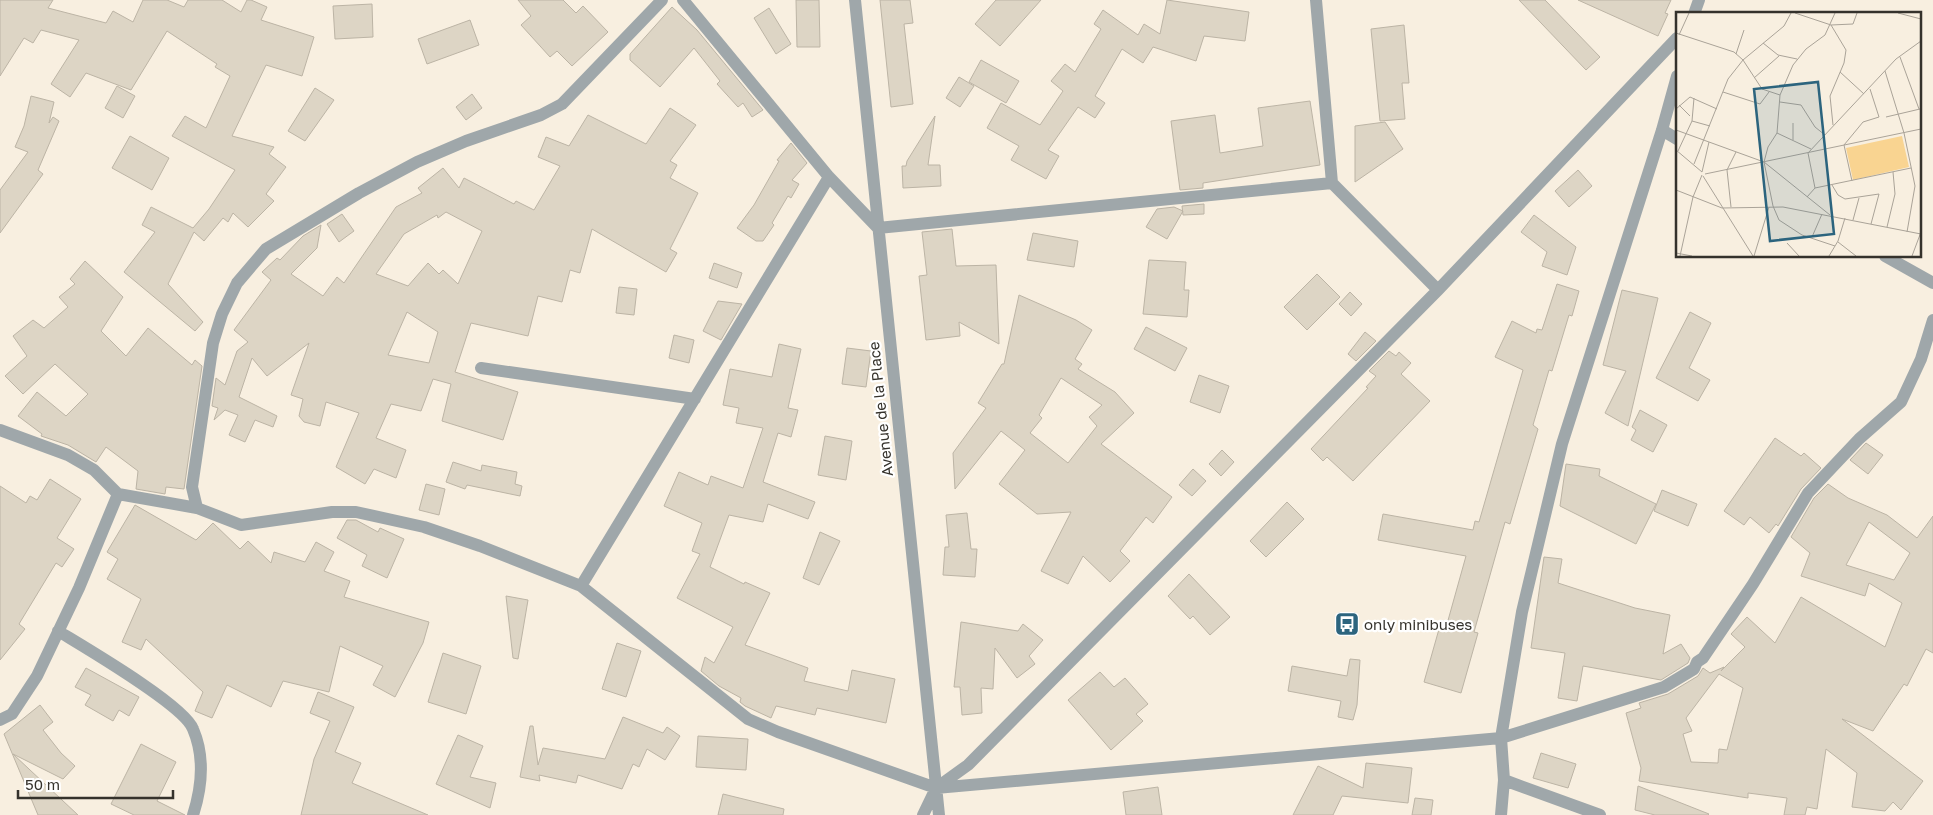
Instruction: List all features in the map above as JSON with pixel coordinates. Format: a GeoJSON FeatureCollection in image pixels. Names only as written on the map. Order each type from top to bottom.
{"type":"FeatureCollection","features":[{"type":"Feature","properties":{"kind":"street"},"geometry":{"type":"LineString","coordinates":[[197,508],[192,487],[213,344],[222,314],[237,283],[266,249],[359,193],[417,162],[466,141],[540,115],[562,104],[662,0]]}},
{"type":"Feature","properties":{"kind":"street"},"geometry":{"type":"LineString","coordinates":[[683,0],[829,177],[878,228],[1332,183]]}},
{"type":"Feature","properties":{"kind":"street","name":"Avenue de la Place"},"geometry":{"type":"LineString","coordinates":[[855,0],[938,815]]}},
{"type":"Feature","properties":{"kind":"street"},"geometry":{"type":"LineString","coordinates":[[1316,0],[1332,183],[1438,290]]}},
{"type":"Feature","properties":{"kind":"street"},"geometry":{"type":"LineString","coordinates":[[1695,12],[1699,0]]}},
{"type":"Feature","properties":{"kind":"street"},"geometry":{"type":"LineString","coordinates":[[923,815],[936,788],[968,765],[1438,290],[1676,39]]}},
{"type":"Feature","properties":{"kind":"street"},"geometry":{"type":"LineString","coordinates":[[1501,815],[1504,780],[1501,738],[1522,612],[1562,444],[1662,130],[1676,80]]}},
{"type":"Feature","properties":{"kind":"street"},"geometry":{"type":"LineString","coordinates":[[1662,130],[1676,137]]}},
{"type":"Feature","properties":{"kind":"street"},"geometry":{"type":"LineString","coordinates":[[581,586],[829,177]]}},
{"type":"Feature","properties":{"kind":"street"},"geometry":{"type":"LineString","coordinates":[[1889,258],[1933,283]]}},
{"type":"Feature","properties":{"kind":"street"},"geometry":{"type":"LineString","coordinates":[[0,430],[68,455],[94,470],[118,494],[197,508],[241,526],[332,512],[356,512],[379,516],[465,540],[581,586],[748,719],[778,732],[936,788],[1501,738],[1664,687],[1694,669],[1752,584],[1808,493],[1859,439],[1900,402],[1921,358],[1933,320]]}},
{"type":"Feature","properties":{"kind":"street"},"geometry":{"type":"LineString","coordinates":[[480,368],[695,399]]}},
{"type":"Feature","properties":{"kind":"street"},"geometry":{"type":"LineString","coordinates":[[0,720],[12,714],[37,676],[79,588],[118,494]]}},
{"type":"Feature","properties":{"kind":"street"},"geometry":{"type":"LineString","coordinates":[[58,631],[133,678],[171,706],[193,727],[202,764],[193,815]]}},
{"type":"Feature","properties":{"kind":"street"},"geometry":{"type":"LineString","coordinates":[[1504,780],[1600,815]]}},
{"type":"Feature","properties":{"kind":"building"},"geometry":{"type":"Polygon","coordinates":[[[0,0],[53,0],[48,8],[106,23],[113,11],[133,22],[143,0],[167,0],[184,7],[188,0],[222,0],[241,12],[247,0],[251,0],[267,7],[261,20],[314,37],[302,76],[266,65],[232,136],[274,147],[269,154],[286,167],[266,194],[274,201],[248,227],[233,213],[228,222],[223,218],[204,241],[194,232],[168,284],[203,322],[195,331],[124,272],[155,232],[142,225],[151,207],[193,228],[209,209],[235,170],[172,136],[185,116],[206,128],[230,76],[215,67],[217,64],[167,31],[131,90],[86,73],[70,97],[51,84],[79,40],[41,30],[33,43],[24,38],[0,76],[0,0]]]}},
{"type":"Feature","properties":{"kind":"building"},"geometry":{"type":"Polygon","coordinates":[[[518,0],[563,0],[576,13],[583,6],[608,32],[572,66],[557,51],[550,57],[521,25],[531,16],[518,0]]]}},
{"type":"Feature","properties":{"kind":"building"},"geometry":{"type":"Polygon","coordinates":[[[796,0],[819,0],[820,47],[797,47],[796,0]]]}},
{"type":"Feature","properties":{"kind":"building"},"geometry":{"type":"Polygon","coordinates":[[[880,0],[910,0],[913,23],[904,24],[913,104],[891,107],[880,0]]]}},
{"type":"Feature","properties":{"kind":"building"},"geometry":{"type":"Polygon","coordinates":[[[996,0],[1041,0],[1000,46],[975,24],[996,0]]]}},
{"type":"Feature","properties":{"kind":"building"},"geometry":{"type":"Polygon","coordinates":[[[1167,0],[1249,12],[1245,41],[1204,36],[1196,61],[1153,47],[1143,63],[1122,49],[1095,96],[1105,103],[1095,118],[1078,107],[1048,150],[1059,156],[1046,179],[1011,160],[1019,146],[987,128],[1001,103],[1040,125],[1063,91],[1051,81],[1065,64],[1075,72],[1101,29],[1094,24],[1103,10],[1138,35],[1144,24],[1160,34],[1167,0]]]}},
{"type":"Feature","properties":{"kind":"building"},"geometry":{"type":"Polygon","coordinates":[[[1519,0],[1545,0],[1600,57],[1586,70],[1519,0]]]}},
{"type":"Feature","properties":{"kind":"building"},"geometry":{"type":"Polygon","coordinates":[[[1578,0],[1671,0],[1665,13],[1668,14],[1658,36],[1578,0]]]}},
{"type":"Feature","properties":{"kind":"building"},"geometry":{"type":"Polygon","coordinates":[[[372,4],[373,37],[335,39],[333,6],[372,4]]]}},
{"type":"Feature","properties":{"kind":"building"},"geometry":{"type":"Polygon","coordinates":[[[672,7],[697,30],[763,110],[752,117],[743,103],[738,107],[717,84],[720,81],[694,48],[660,87],[630,60],[630,54],[672,7]]]}},
{"type":"Feature","properties":{"kind":"building"},"geometry":{"type":"Polygon","coordinates":[[[769,8],[791,44],[776,54],[754,18],[769,8]]]}},
{"type":"Feature","properties":{"kind":"building"},"geometry":{"type":"Polygon","coordinates":[[[470,20],[479,45],[427,64],[418,39],[470,20]]]}},
{"type":"Feature","properties":{"kind":"building"},"geometry":{"type":"Polygon","coordinates":[[[1404,25],[1409,83],[1402,83],[1405,119],[1380,121],[1371,29],[1404,25]]]}},
{"type":"Feature","properties":{"kind":"building"},"geometry":{"type":"Polygon","coordinates":[[[981,60],[1019,81],[1006,103],[969,82],[981,60]]]}},
{"type":"Feature","properties":{"kind":"building"},"geometry":{"type":"Polygon","coordinates":[[[959,77],[974,86],[960,107],[946,98],[959,77]]]}},
{"type":"Feature","properties":{"kind":"building"},"geometry":{"type":"Polygon","coordinates":[[[117,86],[135,96],[123,118],[105,108],[117,86]]]}},
{"type":"Feature","properties":{"kind":"building"},"geometry":{"type":"Polygon","coordinates":[[[315,88],[334,100],[305,141],[288,131],[315,88]]]}},
{"type":"Feature","properties":{"kind":"building"},"geometry":{"type":"Polygon","coordinates":[[[472,94],[482,108],[466,120],[456,107],[472,94]]]}},
{"type":"Feature","properties":{"kind":"building"},"geometry":{"type":"Polygon","coordinates":[[[31,96],[54,102],[49,123],[53,117],[59,121],[38,170],[43,174],[0,233],[0,190],[28,152],[15,147],[24,126],[31,96]]]}},
{"type":"Feature","properties":{"kind":"building"},"geometry":{"type":"Polygon","coordinates":[[[1310,101],[1320,165],[1203,183],[1203,188],[1180,190],[1171,121],[1215,115],[1220,153],[1263,146],[1258,108],[1310,101]]]}},
{"type":"Feature","properties":{"kind":"building"},"geometry":{"type":"Polygon","coordinates":[[[670,108],[696,125],[670,161],[677,165],[670,178],[698,193],[670,249],[677,253],[666,272],[592,229],[580,273],[570,270],[562,302],[538,296],[528,336],[471,323],[455,372],[518,392],[503,440],[442,421],[451,384],[433,379],[421,411],[391,404],[376,438],[406,450],[396,478],[374,469],[365,484],[336,467],[359,413],[326,402],[320,426],[304,422],[299,416],[303,399],[291,395],[309,343],[267,376],[252,358],[239,397],[277,416],[273,427],[255,420],[245,442],[229,435],[238,415],[225,410],[214,420],[218,408],[212,406],[216,378],[225,385],[237,351],[248,342],[234,330],[271,280],[262,272],[277,258],[280,260],[303,236],[321,225],[317,248],[291,274],[323,296],[337,277],[344,283],[396,207],[422,193],[418,188],[443,168],[459,188],[464,178],[514,204],[516,201],[534,210],[560,166],[538,157],[546,137],[569,146],[588,115],[646,144],[670,108]],[[446,212],[438,218],[437,215],[404,234],[376,274],[408,286],[428,263],[439,274],[443,270],[458,284],[482,231],[446,212]],[[407,312],[388,355],[429,363],[438,332],[407,312]]]}},
{"type":"Feature","properties":{"kind":"building"},"geometry":{"type":"Polygon","coordinates":[[[935,116],[928,165],[940,165],[941,186],[903,188],[902,166],[906,166],[907,161],[935,116]]]}},
{"type":"Feature","properties":{"kind":"building"},"geometry":{"type":"Polygon","coordinates":[[[1385,122],[1403,149],[1355,182],[1355,126],[1385,122]]]}},
{"type":"Feature","properties":{"kind":"building"},"geometry":{"type":"Polygon","coordinates":[[[130,136],[169,158],[152,190],[112,168],[130,136]]]}},
{"type":"Feature","properties":{"kind":"building"},"geometry":{"type":"Polygon","coordinates":[[[791,143],[807,163],[792,180],[799,184],[791,198],[788,196],[772,223],[774,225],[763,241],[756,241],[737,228],[754,205],[779,161],[777,160],[791,143]]]}},
{"type":"Feature","properties":{"kind":"building"},"geometry":{"type":"Polygon","coordinates":[[[1578,170],[1592,186],[1569,207],[1555,191],[1578,170]]]}},
{"type":"Feature","properties":{"kind":"building"},"geometry":{"type":"Polygon","coordinates":[[[1204,204],[1204,214],[1183,215],[1182,206],[1204,204]]]}},
{"type":"Feature","properties":{"kind":"building"},"geometry":{"type":"Polygon","coordinates":[[[1174,207],[1183,211],[1167,239],[1146,227],[1157,209],[1174,207]]]}},
{"type":"Feature","properties":{"kind":"building"},"geometry":{"type":"Polygon","coordinates":[[[342,214],[354,231],[339,242],[327,224],[342,214]]]}},
{"type":"Feature","properties":{"kind":"building"},"geometry":{"type":"Polygon","coordinates":[[[1534,215],[1576,247],[1567,275],[1542,266],[1547,252],[1521,232],[1534,215]]]}},
{"type":"Feature","properties":{"kind":"building"},"geometry":{"type":"Polygon","coordinates":[[[952,229],[956,266],[996,265],[999,344],[959,322],[960,336],[926,340],[919,276],[927,275],[922,232],[952,229]]]}},
{"type":"Feature","properties":{"kind":"building"},"geometry":{"type":"Polygon","coordinates":[[[1033,233],[1078,241],[1074,267],[1027,260],[1033,233]]]}},
{"type":"Feature","properties":{"kind":"building"},"geometry":{"type":"Polygon","coordinates":[[[1149,260],[1186,262],[1184,290],[1189,290],[1187,317],[1143,314],[1149,260]]]}},
{"type":"Feature","properties":{"kind":"building"},"geometry":{"type":"Polygon","coordinates":[[[85,261],[123,297],[101,331],[126,356],[148,328],[192,365],[195,360],[202,366],[184,489],[166,487],[165,494],[136,489],[138,471],[106,447],[96,462],[68,445],[41,436],[42,434],[18,416],[37,392],[66,416],[88,394],[55,364],[23,394],[5,376],[27,356],[13,336],[33,320],[44,328],[68,307],[59,297],[75,284],[70,279],[85,261]]]}},
{"type":"Feature","properties":{"kind":"building"},"geometry":{"type":"Polygon","coordinates":[[[714,263],[742,273],[737,288],[709,278],[714,263]]]}},
{"type":"Feature","properties":{"kind":"building"},"geometry":{"type":"Polygon","coordinates":[[[1317,274],[1340,297],[1307,330],[1284,307],[1317,274]]]}},
{"type":"Feature","properties":{"kind":"building"},"geometry":{"type":"Polygon","coordinates":[[[1557,284],[1579,291],[1572,316],[1569,315],[1552,371],[1549,370],[1533,425],[1538,429],[1510,524],[1505,522],[1474,632],[1478,633],[1461,693],[1424,682],[1441,622],[1447,624],[1466,556],[1378,540],[1383,514],[1473,530],[1475,521],[1479,522],[1523,370],[1495,357],[1512,321],[1536,333],[1537,329],[1542,330],[1557,284]]]}},
{"type":"Feature","properties":{"kind":"building"},"geometry":{"type":"Polygon","coordinates":[[[619,287],[637,289],[634,315],[616,313],[619,287]]]}},
{"type":"Feature","properties":{"kind":"building"},"geometry":{"type":"Polygon","coordinates":[[[1622,290],[1658,298],[1628,426],[1605,413],[1626,371],[1603,365],[1622,290]]]}},
{"type":"Feature","properties":{"kind":"building"},"geometry":{"type":"Polygon","coordinates":[[[1350,292],[1362,304],[1351,316],[1339,304],[1350,292]]]}},
{"type":"Feature","properties":{"kind":"building"},"geometry":{"type":"Polygon","coordinates":[[[1019,295],[1076,320],[1092,330],[1075,359],[1082,364],[1078,369],[1115,392],[1134,413],[1101,444],[1172,497],[1153,523],[1146,517],[1120,551],[1130,561],[1110,582],[1083,556],[1068,584],[1041,571],[1071,512],[1037,514],[999,484],[1025,450],[1001,431],[955,489],[953,453],[986,408],[978,403],[1002,364],[1004,364],[1019,295]],[[1061,378],[1039,415],[1042,418],[1030,433],[1068,463],[1097,426],[1089,417],[1102,405],[1061,378]]]}},
{"type":"Feature","properties":{"kind":"building"},"geometry":{"type":"Polygon","coordinates":[[[718,301],[742,304],[721,340],[703,331],[718,301]]]}},
{"type":"Feature","properties":{"kind":"building"},"geometry":{"type":"Polygon","coordinates":[[[1690,312],[1711,323],[1689,368],[1710,380],[1698,401],[1656,378],[1690,312]]]}},
{"type":"Feature","properties":{"kind":"building"},"geometry":{"type":"Polygon","coordinates":[[[1146,327],[1187,348],[1175,371],[1134,349],[1146,327]]]}},
{"type":"Feature","properties":{"kind":"building"},"geometry":{"type":"Polygon","coordinates":[[[1365,332],[1376,341],[1356,361],[1348,354],[1365,332]]]}},
{"type":"Feature","properties":{"kind":"building"},"geometry":{"type":"Polygon","coordinates":[[[674,335],[694,340],[689,363],[669,358],[674,335]]]}},
{"type":"Feature","properties":{"kind":"building"},"geometry":{"type":"Polygon","coordinates":[[[779,344],[801,349],[788,408],[798,410],[791,437],[778,433],[763,482],[815,502],[808,519],[768,504],[763,522],[729,515],[710,567],[744,584],[745,582],[770,593],[745,645],[808,668],[804,681],[848,691],[852,670],[895,679],[886,723],[817,708],[815,715],[776,706],[771,718],[745,706],[740,702],[741,698],[719,686],[701,671],[705,657],[714,663],[733,627],[677,598],[700,554],[692,551],[702,523],[664,506],[679,472],[708,485],[711,476],[743,488],[763,428],[736,423],[739,408],[723,405],[730,369],[772,377],[779,344]]]}},
{"type":"Feature","properties":{"kind":"building"},"geometry":{"type":"Polygon","coordinates":[[[847,348],[871,351],[866,387],[842,384],[847,348]]]}},
{"type":"Feature","properties":{"kind":"building"},"geometry":{"type":"Polygon","coordinates":[[[1389,351],[1396,356],[1399,352],[1411,363],[1401,374],[1430,401],[1353,481],[1327,457],[1323,461],[1311,449],[1368,388],[1366,387],[1376,376],[1369,371],[1389,351]]]}},
{"type":"Feature","properties":{"kind":"building"},"geometry":{"type":"Polygon","coordinates":[[[1199,375],[1229,386],[1220,413],[1190,402],[1199,375]]]}},
{"type":"Feature","properties":{"kind":"building"},"geometry":{"type":"Polygon","coordinates":[[[1640,410],[1667,425],[1653,452],[1631,440],[1636,430],[1632,427],[1640,410]]]}},
{"type":"Feature","properties":{"kind":"building"},"geometry":{"type":"Polygon","coordinates":[[[825,436],[852,441],[846,480],[818,475],[825,436]]]}},
{"type":"Feature","properties":{"kind":"building"},"geometry":{"type":"Polygon","coordinates":[[[1775,438],[1801,456],[1804,453],[1821,468],[1801,489],[1778,526],[1776,524],[1769,533],[1750,517],[1744,525],[1724,511],[1775,438]]]}},
{"type":"Feature","properties":{"kind":"building"},"geometry":{"type":"Polygon","coordinates":[[[1866,443],[1883,455],[1868,474],[1850,460],[1866,443]]]}},
{"type":"Feature","properties":{"kind":"building"},"geometry":{"type":"Polygon","coordinates":[[[1222,450],[1234,462],[1221,476],[1209,464],[1222,450]]]}},
{"type":"Feature","properties":{"kind":"building"},"geometry":{"type":"Polygon","coordinates":[[[453,462],[481,471],[482,465],[517,472],[515,484],[522,486],[520,496],[467,485],[465,489],[446,482],[453,462]]]}},
{"type":"Feature","properties":{"kind":"building"},"geometry":{"type":"Polygon","coordinates":[[[1566,464],[1600,469],[1599,476],[1656,504],[1636,544],[1560,506],[1566,464]]]}},
{"type":"Feature","properties":{"kind":"building"},"geometry":{"type":"Polygon","coordinates":[[[1193,469],[1206,481],[1192,496],[1179,485],[1193,469]]]}},
{"type":"Feature","properties":{"kind":"building"},"geometry":{"type":"Polygon","coordinates":[[[50,479],[81,499],[57,538],[74,549],[62,567],[56,563],[19,624],[25,629],[0,660],[0,486],[26,503],[30,496],[37,500],[50,479]]]}},
{"type":"Feature","properties":{"kind":"building"},"geometry":{"type":"Polygon","coordinates":[[[426,484],[445,489],[439,515],[419,510],[426,484]]]}},
{"type":"Feature","properties":{"kind":"building"},"geometry":{"type":"Polygon","coordinates":[[[1828,484],[1848,498],[1887,515],[1917,538],[1933,516],[1933,653],[1926,649],[1907,686],[1904,684],[1873,731],[1842,719],[1923,781],[1901,810],[1893,802],[1885,811],[1852,807],[1857,773],[1826,749],[1817,809],[1807,807],[1805,815],[1784,815],[1787,798],[1748,793],[1748,798],[1639,781],[1641,768],[1626,713],[1641,708],[1639,703],[1668,694],[1698,676],[1703,668],[1710,673],[1724,667],[1721,671],[1745,647],[1731,634],[1747,617],[1775,643],[1801,597],[1885,647],[1902,603],[1869,583],[1865,596],[1801,576],[1810,553],[1791,537],[1814,498],[1828,484]],[[1869,522],[1846,565],[1894,580],[1910,553],[1869,522]],[[1719,674],[1686,718],[1692,731],[1683,734],[1691,762],[1718,763],[1719,749],[1727,750],[1743,688],[1719,674]]]}},
{"type":"Feature","properties":{"kind":"building"},"geometry":{"type":"Polygon","coordinates":[[[1662,490],[1697,504],[1688,526],[1654,511],[1662,490]]]}},
{"type":"Feature","properties":{"kind":"building"},"geometry":{"type":"Polygon","coordinates":[[[1287,502],[1304,519],[1266,557],[1250,541],[1287,502]]]}},
{"type":"Feature","properties":{"kind":"building"},"geometry":{"type":"Polygon","coordinates":[[[135,505],[196,540],[213,523],[240,549],[248,541],[271,563],[274,552],[305,562],[316,542],[334,552],[324,571],[350,581],[344,597],[429,622],[423,643],[395,697],[373,685],[383,666],[340,646],[329,692],[283,681],[271,707],[227,685],[212,718],[195,711],[203,692],[146,639],[141,650],[122,642],[141,599],[107,579],[118,559],[107,552],[135,505]]]}},
{"type":"Feature","properties":{"kind":"building"},"geometry":{"type":"Polygon","coordinates":[[[967,513],[971,549],[977,549],[975,577],[943,575],[945,547],[949,547],[946,515],[967,513]]]}},
{"type":"Feature","properties":{"kind":"building"},"geometry":{"type":"Polygon","coordinates":[[[347,520],[356,520],[378,532],[380,528],[404,539],[387,578],[362,566],[367,555],[337,538],[347,520]]]}},
{"type":"Feature","properties":{"kind":"building"},"geometry":{"type":"Polygon","coordinates":[[[820,532],[840,541],[819,585],[803,578],[820,532]]]}},
{"type":"Feature","properties":{"kind":"building"},"geometry":{"type":"Polygon","coordinates":[[[1544,557],[1562,559],[1558,583],[1635,608],[1670,615],[1663,654],[1681,644],[1690,658],[1688,663],[1661,680],[1583,666],[1577,701],[1558,698],[1565,653],[1531,648],[1544,557]]]}},
{"type":"Feature","properties":{"kind":"building"},"geometry":{"type":"Polygon","coordinates":[[[1189,574],[1230,617],[1210,635],[1193,616],[1190,619],[1168,596],[1189,574]]]}},
{"type":"Feature","properties":{"kind":"building"},"geometry":{"type":"Polygon","coordinates":[[[506,596],[528,600],[518,659],[513,658],[506,596]]]}},
{"type":"Feature","properties":{"kind":"building"},"geometry":{"type":"Polygon","coordinates":[[[961,622],[1018,631],[1023,624],[1043,640],[1029,656],[1035,664],[1017,678],[995,648],[993,689],[981,688],[982,713],[962,715],[960,687],[954,687],[961,622]]]}},
{"type":"Feature","properties":{"kind":"building"},"geometry":{"type":"Polygon","coordinates":[[[617,643],[641,651],[626,697],[602,689],[617,643]]]}},
{"type":"Feature","properties":{"kind":"building"},"geometry":{"type":"Polygon","coordinates":[[[443,653],[481,666],[466,714],[428,702],[443,653]]]}},
{"type":"Feature","properties":{"kind":"building"},"geometry":{"type":"Polygon","coordinates":[[[1350,659],[1360,660],[1357,705],[1353,720],[1338,717],[1341,701],[1288,691],[1292,666],[1347,676],[1350,659]]]}},
{"type":"Feature","properties":{"kind":"building"},"geometry":{"type":"Polygon","coordinates":[[[86,668],[139,697],[129,716],[119,710],[113,721],[85,705],[91,695],[75,687],[86,668]]]}},
{"type":"Feature","properties":{"kind":"building"},"geometry":{"type":"Polygon","coordinates":[[[1100,672],[1114,687],[1125,678],[1148,704],[1136,714],[1143,721],[1111,750],[1068,700],[1100,672]]]}},
{"type":"Feature","properties":{"kind":"building"},"geometry":{"type":"Polygon","coordinates":[[[318,692],[354,707],[335,752],[361,763],[352,783],[428,815],[301,815],[314,759],[330,721],[310,713],[318,692]]]}},
{"type":"Feature","properties":{"kind":"building"},"geometry":{"type":"Polygon","coordinates":[[[40,705],[53,722],[43,730],[61,753],[75,766],[63,779],[13,754],[78,815],[38,815],[4,734],[40,705]]]}},
{"type":"Feature","properties":{"kind":"building"},"geometry":{"type":"Polygon","coordinates":[[[623,717],[663,733],[667,727],[680,736],[665,760],[647,749],[639,767],[633,764],[622,789],[578,775],[576,783],[539,775],[540,781],[520,777],[530,726],[533,726],[538,765],[543,748],[605,759],[623,717]]]}},
{"type":"Feature","properties":{"kind":"building"},"geometry":{"type":"Polygon","coordinates":[[[458,735],[483,746],[470,777],[496,783],[490,808],[436,784],[458,735]]]}},
{"type":"Feature","properties":{"kind":"building"},"geometry":{"type":"Polygon","coordinates":[[[698,736],[748,739],[746,770],[696,767],[698,736]]]}},
{"type":"Feature","properties":{"kind":"building"},"geometry":{"type":"Polygon","coordinates":[[[141,744],[176,762],[157,801],[185,815],[134,815],[111,804],[141,744]]]}},
{"type":"Feature","properties":{"kind":"building"},"geometry":{"type":"Polygon","coordinates":[[[1541,753],[1576,764],[1568,788],[1533,778],[1541,753]]]}},
{"type":"Feature","properties":{"kind":"building"},"geometry":{"type":"Polygon","coordinates":[[[1366,763],[1412,768],[1408,803],[1342,796],[1333,815],[1293,815],[1318,766],[1363,788],[1366,763]]]}},
{"type":"Feature","properties":{"kind":"building"},"geometry":{"type":"Polygon","coordinates":[[[1638,786],[1709,814],[1655,815],[1635,810],[1638,786]]]}},
{"type":"Feature","properties":{"kind":"building"},"geometry":{"type":"Polygon","coordinates":[[[1158,787],[1162,815],[1126,815],[1123,792],[1158,787]]]}},
{"type":"Feature","properties":{"kind":"building"},"geometry":{"type":"Polygon","coordinates":[[[723,794],[784,809],[783,815],[718,815],[723,794]]]}},
{"type":"Feature","properties":{"kind":"building"},"geometry":{"type":"Polygon","coordinates":[[[1415,798],[1433,800],[1431,815],[1412,815],[1415,798]]]}},
{"type":"Feature","properties":{"kind":"place","name":"only minibuses"},"geometry":{"type":"Point","coordinates":[1347,624]}}]}
